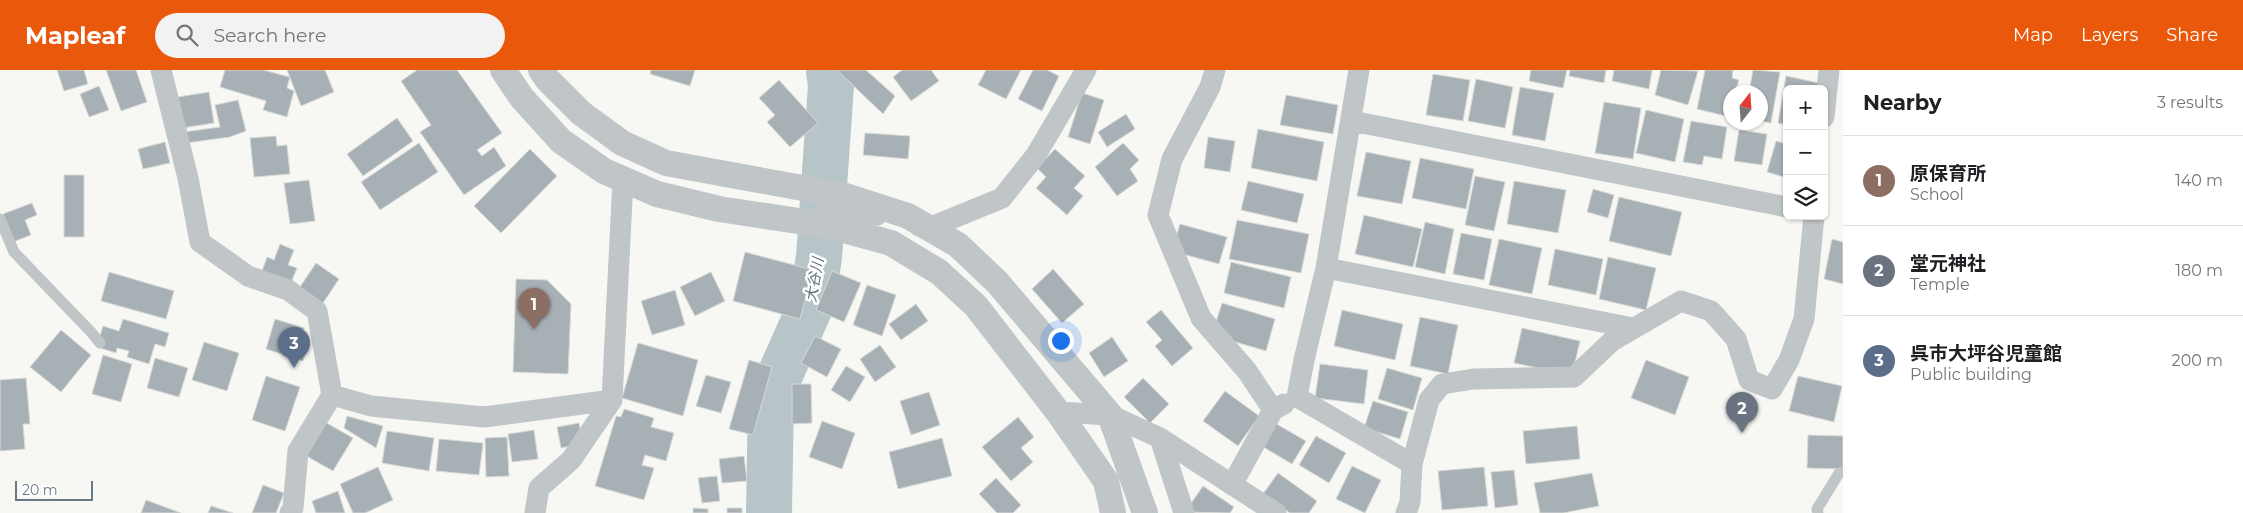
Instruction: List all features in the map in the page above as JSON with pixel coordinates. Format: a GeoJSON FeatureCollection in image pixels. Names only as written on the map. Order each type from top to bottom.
{"type":"FeatureCollection","features":[{"type":"Feature","properties":{"kind":"street"},"geometry":{"type":"LineString","coordinates":[[161,70],[188,178],[200,242],[248,276],[288,290],[316,311],[332,395],[298,451],[293,511]]}},
{"type":"Feature","properties":{"kind":"street"},"geometry":{"type":"LineString","coordinates":[[503,70],[522,98],[561,141],[604,171],[666,196],[719,208],[825,225],[891,243],[940,272],[976,306],[1058,412],[1106,481],[1113,513]]}},
{"type":"Feature","properties":{"kind":"street"},"geometry":{"type":"LineString","coordinates":[[541,70],[548,80],[581,113],[622,142],[666,163],[846,196],[908,216],[958,245],[997,282],[1110,415],[1145,513]]}},
{"type":"Feature","properties":{"kind":"street"},"geometry":{"type":"LineString","coordinates":[[821,216],[855,210],[929,228],[1002,198],[1036,155],[1086,70]]}},
{"type":"Feature","properties":{"kind":"street"},"geometry":{"type":"LineString","coordinates":[[1215,70],[1210,87],[1172,159],[1158,215],[1201,318],[1247,371],[1273,410]]}},
{"type":"Feature","properties":{"kind":"street"},"geometry":{"type":"LineString","coordinates":[[1297,397],[1326,268],[1359,70]]}},
{"type":"Feature","properties":{"kind":"street"},"geometry":{"type":"LineString","coordinates":[[1827,85],[1829,70]]}},
{"type":"Feature","properties":{"kind":"street"},"geometry":{"type":"LineString","coordinates":[[1352,121],[1783,205]]}},
{"type":"Feature","properties":{"kind":"street"},"geometry":{"type":"LineString","coordinates":[[535,513],[539,488],[570,460],[612,400],[623,179]]}},
{"type":"Feature","properties":{"kind":"street"},"geometry":{"type":"LineString","coordinates":[[1406,513],[1410,502],[1412,464],[1429,400],[1442,384],[1474,380],[1574,377],[1612,341],[1681,301],[1711,311],[1736,339],[1749,380],[1772,389],[1788,360],[1804,319],[1814,220]]}},
{"type":"Feature","properties":{"kind":"street"},"geometry":{"type":"LineString","coordinates":[[1326,268],[1633,328]]}},
{"type":"Feature","properties":{"kind":"street"},"geometry":{"type":"LineString","coordinates":[[332,395],[371,406],[484,417],[612,400]]}},
{"type":"Feature","properties":{"kind":"street"},"geometry":{"type":"LineString","coordinates":[[1232,485],[1273,410],[1297,397]]}},
{"type":"Feature","properties":{"kind":"street"},"geometry":{"type":"LineString","coordinates":[[1297,397],[1412,464]]}},
{"type":"Feature","properties":{"kind":"street"},"geometry":{"type":"LineString","coordinates":[[1058,412],[1110,415],[1160,438],[1276,513]]}},
{"type":"Feature","properties":{"kind":"street"},"geometry":{"type":"LineString","coordinates":[[1160,438],[1184,513]]}},
{"type":"Feature","properties":{"kind":"lane"},"geometry":{"type":"LineString","coordinates":[[1838,70],[1843,71]]}},
{"type":"Feature","properties":{"kind":"lane"},"geometry":{"type":"LineString","coordinates":[[0,219],[14,252],[100,343]]}},
{"type":"Feature","properties":{"kind":"lane"},"geometry":{"type":"LineString","coordinates":[[1818,513],[1817,509],[1821,502],[1839,473],[1843,472]]}},
{"type":"Feature","properties":{"kind":"building"},"geometry":{"type":"Polygon","coordinates":[[[57,70],[84,70],[88,84],[64,91],[57,70]]]}},
{"type":"Feature","properties":{"kind":"building"},"geometry":{"type":"Polygon","coordinates":[[[106,70],[136,70],[147,102],[121,111],[106,70]]]}},
{"type":"Feature","properties":{"kind":"building"},"geometry":{"type":"Polygon","coordinates":[[[225,70],[263,70],[290,77],[287,88],[294,91],[287,117],[263,110],[266,101],[220,87],[225,70]]]}},
{"type":"Feature","properties":{"kind":"building"},"geometry":{"type":"Polygon","coordinates":[[[287,70],[325,70],[334,92],[301,106],[287,70]]]}},
{"type":"Feature","properties":{"kind":"building"},"geometry":{"type":"Polygon","coordinates":[[[417,70],[457,70],[502,133],[477,150],[482,156],[494,147],[506,166],[464,195],[420,132],[431,125],[401,81],[417,70]]]}},
{"type":"Feature","properties":{"kind":"building"},"geometry":{"type":"Polygon","coordinates":[[[651,70],[695,70],[690,86],[650,74],[651,70]]]}},
{"type":"Feature","properties":{"kind":"building"},"geometry":{"type":"Polygon","coordinates":[[[837,70],[866,70],[895,96],[883,114],[837,70]]]}},
{"type":"Feature","properties":{"kind":"building"},"geometry":{"type":"Polygon","coordinates":[[[902,70],[931,70],[939,81],[911,101],[893,77],[902,70]]]}},
{"type":"Feature","properties":{"kind":"building"},"geometry":{"type":"Polygon","coordinates":[[[986,70],[1021,70],[1006,99],[978,85],[986,70]]]}},
{"type":"Feature","properties":{"kind":"building"},"geometry":{"type":"Polygon","coordinates":[[[1033,70],[1047,70],[1059,76],[1042,111],[1018,99],[1033,70]]]}},
{"type":"Feature","properties":{"kind":"building"},"geometry":{"type":"Polygon","coordinates":[[[1531,70],[1567,70],[1563,88],[1529,81],[1531,70]]]}},
{"type":"Feature","properties":{"kind":"building"},"geometry":{"type":"Polygon","coordinates":[[[1570,70],[1606,70],[1604,83],[1569,76],[1570,70]]]}},
{"type":"Feature","properties":{"kind":"building"},"geometry":{"type":"Polygon","coordinates":[[[1614,70],[1652,70],[1649,89],[1612,81],[1614,70]]]}},
{"type":"Feature","properties":{"kind":"building"},"geometry":{"type":"Polygon","coordinates":[[[1661,70],[1698,71],[1688,105],[1655,95],[1661,70]]]}},
{"type":"Feature","properties":{"kind":"building"},"geometry":{"type":"Polygon","coordinates":[[[1705,70],[1733,70],[1732,78],[1739,80],[1737,85],[1723,85],[1723,115],[1697,109],[1705,70]]]}},
{"type":"Feature","properties":{"kind":"building"},"geometry":{"type":"Polygon","coordinates":[[[1753,70],[1780,72],[1771,123],[1768,122],[1768,85],[1750,85],[1753,70]]]}},
{"type":"Feature","properties":{"kind":"building"},"geometry":{"type":"Polygon","coordinates":[[[1433,74],[1470,80],[1463,121],[1426,115],[1433,74]]]}},
{"type":"Feature","properties":{"kind":"building"},"geometry":{"type":"Polygon","coordinates":[[[1786,76],[1819,83],[1819,85],[1784,85],[1786,76]]]}},
{"type":"Feature","properties":{"kind":"building"},"geometry":{"type":"Polygon","coordinates":[[[1476,79],[1513,87],[1505,128],[1468,121],[1476,79]]]}},
{"type":"Feature","properties":{"kind":"building"},"geometry":{"type":"Polygon","coordinates":[[[779,80],[818,123],[790,147],[767,122],[775,115],[759,98],[779,80]]]}},
{"type":"Feature","properties":{"kind":"building"},"geometry":{"type":"Polygon","coordinates":[[[99,86],[109,110],[89,117],[80,94],[99,86]]]}},
{"type":"Feature","properties":{"kind":"building"},"geometry":{"type":"Polygon","coordinates":[[[1520,87],[1554,93],[1545,141],[1512,135],[1520,87]]]}},
{"type":"Feature","properties":{"kind":"building"},"geometry":{"type":"Polygon","coordinates":[[[209,92],[214,123],[183,128],[178,97],[209,92]]]}},
{"type":"Feature","properties":{"kind":"building"},"geometry":{"type":"Polygon","coordinates":[[[1082,93],[1104,100],[1090,144],[1068,137],[1082,93]]]}},
{"type":"Feature","properties":{"kind":"building"},"geometry":{"type":"Polygon","coordinates":[[[1783,94],[1783,124],[1778,123],[1783,94]]]}},
{"type":"Feature","properties":{"kind":"building"},"geometry":{"type":"Polygon","coordinates":[[[1286,95],[1338,105],[1333,134],[1280,125],[1286,95]]]}},
{"type":"Feature","properties":{"kind":"building"},"geometry":{"type":"Polygon","coordinates":[[[238,100],[246,131],[230,137],[186,143],[184,132],[220,127],[215,105],[238,100]]]}},
{"type":"Feature","properties":{"kind":"building"},"geometry":{"type":"Polygon","coordinates":[[[1604,102],[1641,108],[1633,159],[1595,153],[1604,102]]]}},
{"type":"Feature","properties":{"kind":"building"},"geometry":{"type":"Polygon","coordinates":[[[1646,110],[1684,119],[1675,162],[1636,153],[1646,110]]]}},
{"type":"Feature","properties":{"kind":"building"},"geometry":{"type":"Polygon","coordinates":[[[1126,114],[1135,129],[1107,147],[1098,132],[1126,114]]]}},
{"type":"Feature","properties":{"kind":"building"},"geometry":{"type":"Polygon","coordinates":[[[397,118],[413,141],[363,176],[347,154],[397,118]]]}},
{"type":"Feature","properties":{"kind":"building"},"geometry":{"type":"Polygon","coordinates":[[[1691,121],[1723,126],[1723,130],[1727,130],[1722,159],[1704,156],[1702,165],[1683,162],[1691,121]]]}},
{"type":"Feature","properties":{"kind":"building"},"geometry":{"type":"Polygon","coordinates":[[[1258,129],[1324,142],[1317,181],[1251,168],[1258,129]]]}},
{"type":"Feature","properties":{"kind":"building"},"geometry":{"type":"Polygon","coordinates":[[[1739,130],[1767,134],[1762,165],[1734,161],[1739,130]]]}},
{"type":"Feature","properties":{"kind":"building"},"geometry":{"type":"Polygon","coordinates":[[[865,133],[910,136],[908,159],[863,155],[865,133]]]}},
{"type":"Feature","properties":{"kind":"building"},"geometry":{"type":"Polygon","coordinates":[[[276,136],[277,146],[287,145],[290,174],[254,177],[250,138],[276,136]]]}},
{"type":"Feature","properties":{"kind":"building"},"geometry":{"type":"Polygon","coordinates":[[[1208,137],[1235,141],[1230,172],[1204,168],[1208,137]]]}},
{"type":"Feature","properties":{"kind":"building"},"geometry":{"type":"Polygon","coordinates":[[[1776,141],[1783,143],[1783,177],[1767,172],[1776,141]]]}},
{"type":"Feature","properties":{"kind":"building"},"geometry":{"type":"Polygon","coordinates":[[[165,142],[170,163],[143,169],[138,149],[165,142]]]}},
{"type":"Feature","properties":{"kind":"building"},"geometry":{"type":"Polygon","coordinates":[[[419,143],[438,172],[380,210],[361,182],[419,143]]]}},
{"type":"Feature","properties":{"kind":"building"},"geometry":{"type":"Polygon","coordinates":[[[1123,143],[1139,160],[1130,169],[1138,181],[1117,196],[1095,167],[1123,143]]]}},
{"type":"Feature","properties":{"kind":"building"},"geometry":{"type":"Polygon","coordinates":[[[530,149],[557,176],[501,233],[474,206],[530,149]]]}},
{"type":"Feature","properties":{"kind":"building"},"geometry":{"type":"Polygon","coordinates":[[[1055,149],[1085,176],[1074,188],[1083,196],[1067,215],[1036,188],[1046,177],[1037,168],[1055,149]]]}},
{"type":"Feature","properties":{"kind":"building"},"geometry":{"type":"Polygon","coordinates":[[[1366,152],[1411,161],[1402,204],[1357,196],[1366,152]]]}},
{"type":"Feature","properties":{"kind":"building"},"geometry":{"type":"Polygon","coordinates":[[[1420,158],[1474,169],[1466,209],[1412,198],[1420,158]]]}},
{"type":"Feature","properties":{"kind":"building"},"geometry":{"type":"Polygon","coordinates":[[[64,175],[84,175],[84,237],[64,237],[64,175]]]}},
{"type":"Feature","properties":{"kind":"building"},"geometry":{"type":"Polygon","coordinates":[[[1475,176],[1505,182],[1494,231],[1465,225],[1475,176]]]}},
{"type":"Feature","properties":{"kind":"building"},"geometry":{"type":"Polygon","coordinates":[[[309,180],[315,221],[290,224],[284,183],[309,180]]]}},
{"type":"Feature","properties":{"kind":"building"},"geometry":{"type":"Polygon","coordinates":[[[1248,181],[1304,194],[1297,223],[1241,210],[1248,181]]]}},
{"type":"Feature","properties":{"kind":"building"},"geometry":{"type":"Polygon","coordinates":[[[1514,181],[1566,190],[1558,233],[1507,224],[1514,181]]]}},
{"type":"Feature","properties":{"kind":"building"},"geometry":{"type":"Polygon","coordinates":[[[1593,189],[1614,195],[1608,218],[1587,212],[1593,189]]]}},
{"type":"Feature","properties":{"kind":"building"},"geometry":{"type":"Polygon","coordinates":[[[1619,197],[1682,212],[1671,256],[1609,241],[1619,197]]]}},
{"type":"Feature","properties":{"kind":"building"},"geometry":{"type":"Polygon","coordinates":[[[32,203],[37,215],[25,220],[31,235],[13,242],[3,214],[32,203]]]}},
{"type":"Feature","properties":{"kind":"building"},"geometry":{"type":"Polygon","coordinates":[[[1364,215],[1422,229],[1413,267],[1355,254],[1364,215]]]}},
{"type":"Feature","properties":{"kind":"building"},"geometry":{"type":"Polygon","coordinates":[[[1237,220],[1309,234],[1301,273],[1229,259],[1237,220]]]}},
{"type":"Feature","properties":{"kind":"building"},"geometry":{"type":"Polygon","coordinates":[[[1425,222],[1454,229],[1445,274],[1415,267],[1425,222]]]}},
{"type":"Feature","properties":{"kind":"building"},"geometry":{"type":"Polygon","coordinates":[[[1180,224],[1227,237],[1219,264],[1172,251],[1180,224]]]}},
{"type":"Feature","properties":{"kind":"building"},"geometry":{"type":"Polygon","coordinates":[[[1461,233],[1492,239],[1484,280],[1453,274],[1461,233]]]}},
{"type":"Feature","properties":{"kind":"building"},"geometry":{"type":"Polygon","coordinates":[[[1499,239],[1542,248],[1532,294],[1489,285],[1499,239]]]}},
{"type":"Feature","properties":{"kind":"building"},"geometry":{"type":"Polygon","coordinates":[[[1832,239],[1843,242],[1843,284],[1824,279],[1832,239]]]}},
{"type":"Feature","properties":{"kind":"building"},"geometry":{"type":"Polygon","coordinates":[[[280,244],[294,250],[288,265],[297,268],[290,285],[261,274],[267,257],[274,260],[280,244]]]}},
{"type":"Feature","properties":{"kind":"building"},"geometry":{"type":"Polygon","coordinates":[[[1555,249],[1603,259],[1596,295],[1548,285],[1555,249]]]}},
{"type":"Feature","properties":{"kind":"building"},"geometry":{"type":"Polygon","coordinates":[[[745,252],[813,270],[800,319],[733,301],[745,252]]]}},
{"type":"Feature","properties":{"kind":"building"},"geometry":{"type":"Polygon","coordinates":[[[1608,257],[1656,268],[1646,310],[1599,299],[1608,257]]]}},
{"type":"Feature","properties":{"kind":"building"},"geometry":{"type":"Polygon","coordinates":[[[1231,262],[1291,277],[1284,308],[1224,293],[1231,262]]]}},
{"type":"Feature","properties":{"kind":"building"},"geometry":{"type":"Polygon","coordinates":[[[316,263],[339,279],[321,306],[298,290],[316,263]]]}},
{"type":"Feature","properties":{"kind":"building"},"geometry":{"type":"Polygon","coordinates":[[[1053,269],[1084,304],[1062,323],[1032,289],[1053,269]]]}},
{"type":"Feature","properties":{"kind":"building"},"geometry":{"type":"Polygon","coordinates":[[[832,271],[861,283],[844,322],[816,310],[832,271]]]}},
{"type":"Feature","properties":{"kind":"building"},"geometry":{"type":"Polygon","coordinates":[[[109,272],[174,291],[166,319],[101,301],[109,272]]]}},
{"type":"Feature","properties":{"kind":"building"},"geometry":{"type":"Polygon","coordinates":[[[711,272],[725,301],[695,316],[680,287],[711,272]]]}},
{"type":"Feature","properties":{"kind":"building"},"geometry":{"type":"Polygon","coordinates":[[[516,279],[547,280],[571,304],[568,374],[513,372],[516,279]]]}},
{"type":"Feature","properties":{"kind":"building"},"geometry":{"type":"Polygon","coordinates":[[[867,285],[896,295],[882,336],[853,325],[867,285]]]}},
{"type":"Feature","properties":{"kind":"building"},"geometry":{"type":"Polygon","coordinates":[[[675,290],[685,325],[652,335],[641,301],[675,290]]]}},
{"type":"Feature","properties":{"kind":"building"},"geometry":{"type":"Polygon","coordinates":[[[1222,303],[1275,319],[1266,351],[1212,335],[1222,303]]]}},
{"type":"Feature","properties":{"kind":"building"},"geometry":{"type":"Polygon","coordinates":[[[916,304],[928,321],[901,340],[889,324],[916,304]]]}},
{"type":"Feature","properties":{"kind":"building"},"geometry":{"type":"Polygon","coordinates":[[[1161,310],[1193,348],[1172,366],[1155,346],[1162,340],[1146,322],[1161,310]]]}},
{"type":"Feature","properties":{"kind":"building"},"geometry":{"type":"Polygon","coordinates":[[[1342,310],[1403,324],[1395,360],[1334,346],[1342,310]]]}},
{"type":"Feature","properties":{"kind":"building"},"geometry":{"type":"Polygon","coordinates":[[[1420,317],[1458,325],[1448,374],[1410,366],[1420,317]]]}},
{"type":"Feature","properties":{"kind":"building"},"geometry":{"type":"Polygon","coordinates":[[[123,319],[169,333],[165,347],[155,344],[149,364],[127,357],[129,351],[117,348],[116,353],[97,347],[103,326],[119,331],[123,319]]]}},
{"type":"Feature","properties":{"kind":"building"},"geometry":{"type":"Polygon","coordinates":[[[275,319],[304,328],[300,341],[308,343],[303,361],[266,349],[275,319]]]}},
{"type":"Feature","properties":{"kind":"building"},"geometry":{"type":"Polygon","coordinates":[[[1522,328],[1580,341],[1572,375],[1514,363],[1522,328]]]}},
{"type":"Feature","properties":{"kind":"building"},"geometry":{"type":"Polygon","coordinates":[[[61,330],[91,355],[61,392],[30,367],[61,330]]]}},
{"type":"Feature","properties":{"kind":"building"},"geometry":{"type":"Polygon","coordinates":[[[815,336],[841,349],[827,377],[801,363],[815,336]]]}},
{"type":"Feature","properties":{"kind":"building"},"geometry":{"type":"Polygon","coordinates":[[[1112,337],[1128,361],[1104,377],[1089,353],[1112,337]]]}},
{"type":"Feature","properties":{"kind":"building"},"geometry":{"type":"Polygon","coordinates":[[[204,342],[239,353],[227,391],[192,380],[204,342]]]}},
{"type":"Feature","properties":{"kind":"building"},"geometry":{"type":"Polygon","coordinates":[[[638,343],[698,360],[683,416],[622,398],[638,343]]]}},
{"type":"Feature","properties":{"kind":"building"},"geometry":{"type":"Polygon","coordinates":[[[880,345],[896,367],[875,382],[860,359],[880,345]]]}},
{"type":"Feature","properties":{"kind":"building"},"geometry":{"type":"Polygon","coordinates":[[[103,355],[132,364],[121,402],[92,394],[103,355]]]}},
{"type":"Feature","properties":{"kind":"building"},"geometry":{"type":"Polygon","coordinates":[[[155,358],[188,368],[179,397],[147,388],[155,358]]]}},
{"type":"Feature","properties":{"kind":"building"},"geometry":{"type":"Polygon","coordinates":[[[749,360],[772,367],[753,435],[729,429],[749,360]]]}},
{"type":"Feature","properties":{"kind":"building"},"geometry":{"type":"Polygon","coordinates":[[[1646,360],[1689,377],[1675,415],[1631,398],[1646,360]]]}},
{"type":"Feature","properties":{"kind":"building"},"geometry":{"type":"Polygon","coordinates":[[[1320,364],[1368,370],[1364,404],[1315,398],[1320,364]]]}},
{"type":"Feature","properties":{"kind":"building"},"geometry":{"type":"Polygon","coordinates":[[[846,366],[865,377],[850,402],[831,390],[846,366]]]}},
{"type":"Feature","properties":{"kind":"building"},"geometry":{"type":"Polygon","coordinates":[[[1387,368],[1422,378],[1413,410],[1378,399],[1387,368]]]}},
{"type":"Feature","properties":{"kind":"building"},"geometry":{"type":"Polygon","coordinates":[[[706,375],[731,382],[721,413],[696,406],[706,375]]]}},
{"type":"Feature","properties":{"kind":"building"},"geometry":{"type":"Polygon","coordinates":[[[266,376],[300,387],[285,431],[252,420],[266,376]]]}},
{"type":"Feature","properties":{"kind":"building"},"geometry":{"type":"Polygon","coordinates":[[[1798,376],[1842,386],[1834,422],[1789,411],[1798,376]]]}},
{"type":"Feature","properties":{"kind":"building"},"geometry":{"type":"Polygon","coordinates":[[[26,378],[30,424],[23,424],[25,449],[0,451],[0,380],[26,378]]]}},
{"type":"Feature","properties":{"kind":"building"},"geometry":{"type":"Polygon","coordinates":[[[1143,378],[1169,404],[1150,423],[1124,397],[1143,378]]]}},
{"type":"Feature","properties":{"kind":"building"},"geometry":{"type":"Polygon","coordinates":[[[792,384],[811,384],[812,423],[792,424],[792,384]]]}},
{"type":"Feature","properties":{"kind":"building"},"geometry":{"type":"Polygon","coordinates":[[[1225,391],[1259,416],[1238,446],[1203,421],[1225,391]]]}},
{"type":"Feature","properties":{"kind":"building"},"geometry":{"type":"Polygon","coordinates":[[[929,392],[940,425],[911,435],[900,401],[929,392]]]}},
{"type":"Feature","properties":{"kind":"building"},"geometry":{"type":"Polygon","coordinates":[[[1373,401],[1408,412],[1400,439],[1364,428],[1373,401]]]}},
{"type":"Feature","properties":{"kind":"building"},"geometry":{"type":"Polygon","coordinates":[[[624,409],[654,418],[651,427],[674,433],[666,461],[645,455],[642,465],[654,468],[644,500],[595,486],[616,416],[621,417],[624,409]]]}},
{"type":"Feature","properties":{"kind":"building"},"geometry":{"type":"Polygon","coordinates":[[[347,416],[383,426],[376,448],[344,428],[347,416]]]}},
{"type":"Feature","properties":{"kind":"building"},"geometry":{"type":"Polygon","coordinates":[[[1018,417],[1034,437],[1021,448],[1033,462],[1011,481],[982,447],[1018,417]]]}},
{"type":"Feature","properties":{"kind":"building"},"geometry":{"type":"Polygon","coordinates":[[[323,421],[353,438],[333,471],[303,454],[323,421]]]}},
{"type":"Feature","properties":{"kind":"building"},"geometry":{"type":"Polygon","coordinates":[[[822,421],[855,433],[842,469],[809,457],[822,421]]]}},
{"type":"Feature","properties":{"kind":"building"},"geometry":{"type":"Polygon","coordinates":[[[1273,422],[1306,441],[1292,464],[1260,445],[1273,422]]]}},
{"type":"Feature","properties":{"kind":"building"},"geometry":{"type":"Polygon","coordinates":[[[579,423],[583,443],[561,448],[557,427],[579,423]]]}},
{"type":"Feature","properties":{"kind":"building"},"geometry":{"type":"Polygon","coordinates":[[[1577,426],[1580,459],[1526,464],[1523,431],[1577,426]]]}},
{"type":"Feature","properties":{"kind":"building"},"geometry":{"type":"Polygon","coordinates":[[[534,430],[538,459],[512,462],[508,434],[534,430]]]}},
{"type":"Feature","properties":{"kind":"building"},"geometry":{"type":"Polygon","coordinates":[[[387,431],[434,438],[429,471],[382,463],[387,431]]]}},
{"type":"Feature","properties":{"kind":"building"},"geometry":{"type":"Polygon","coordinates":[[[1808,435],[1843,436],[1843,469],[1807,468],[1808,435]]]}},
{"type":"Feature","properties":{"kind":"building"},"geometry":{"type":"Polygon","coordinates":[[[1316,436],[1346,453],[1329,483],[1299,465],[1316,436]]]}},
{"type":"Feature","properties":{"kind":"building"},"geometry":{"type":"Polygon","coordinates":[[[507,437],[509,476],[486,477],[485,438],[507,437]]]}},
{"type":"Feature","properties":{"kind":"building"},"geometry":{"type":"Polygon","coordinates":[[[942,438],[952,476],[898,489],[889,452],[942,438]]]}},
{"type":"Feature","properties":{"kind":"building"},"geometry":{"type":"Polygon","coordinates":[[[439,439],[483,443],[479,475],[436,471],[439,439]]]}},
{"type":"Feature","properties":{"kind":"building"},"geometry":{"type":"Polygon","coordinates":[[[744,456],[747,481],[722,483],[719,459],[744,456]]]}},
{"type":"Feature","properties":{"kind":"building"},"geometry":{"type":"Polygon","coordinates":[[[1352,466],[1381,480],[1365,513],[1336,499],[1352,466]]]}},
{"type":"Feature","properties":{"kind":"building"},"geometry":{"type":"Polygon","coordinates":[[[378,467],[393,500],[365,513],[353,513],[340,484],[378,467]]]}},
{"type":"Feature","properties":{"kind":"building"},"geometry":{"type":"Polygon","coordinates":[[[1484,467],[1488,506],[1442,510],[1438,471],[1484,467]]]}},
{"type":"Feature","properties":{"kind":"building"},"geometry":{"type":"Polygon","coordinates":[[[1514,470],[1518,505],[1495,508],[1491,472],[1514,470]]]}},
{"type":"Feature","properties":{"kind":"building"},"geometry":{"type":"Polygon","coordinates":[[[1278,473],[1317,501],[1309,513],[1290,513],[1263,494],[1278,473]]]}},
{"type":"Feature","properties":{"kind":"building"},"geometry":{"type":"Polygon","coordinates":[[[1592,473],[1599,506],[1563,513],[1540,513],[1534,483],[1592,473]]]}},
{"type":"Feature","properties":{"kind":"building"},"geometry":{"type":"Polygon","coordinates":[[[717,476],[720,501],[702,503],[698,478],[717,476]]]}},
{"type":"Feature","properties":{"kind":"building"},"geometry":{"type":"Polygon","coordinates":[[[996,478],[1021,505],[1013,513],[997,513],[979,494],[996,478]]]}},
{"type":"Feature","properties":{"kind":"building"},"geometry":{"type":"Polygon","coordinates":[[[263,485],[284,493],[276,513],[252,513],[263,485]]]}},
{"type":"Feature","properties":{"kind":"building"},"geometry":{"type":"Polygon","coordinates":[[[1203,486],[1234,507],[1230,513],[1185,512],[1203,486]]]}},
{"type":"Feature","properties":{"kind":"building"},"geometry":{"type":"Polygon","coordinates":[[[338,491],[345,513],[316,513],[312,501],[338,491]]]}},
{"type":"Feature","properties":{"kind":"building"},"geometry":{"type":"Polygon","coordinates":[[[146,500],[181,513],[141,513],[146,500]]]}},
{"type":"Feature","properties":{"kind":"building"},"geometry":{"type":"Polygon","coordinates":[[[211,506],[233,513],[208,513],[211,506]]]}},
{"type":"Feature","properties":{"kind":"building"},"geometry":{"type":"Polygon","coordinates":[[[693,508],[708,509],[708,513],[693,513],[693,508]]]}},
{"type":"Feature","properties":{"kind":"building"},"geometry":{"type":"Polygon","coordinates":[[[727,508],[742,508],[742,513],[727,513],[727,508]]]}},
{"type":"Feature","properties":{"kind":"waterway","name":"大谷川"},"geometry":{"type":"LineString","coordinates":[[769,513],[771,395],[812,303],[819,257],[831,86],[829,70]]}},
{"type":"Feature","properties":{"kind":"place","name":"原保育所"},"geometry":{"type":"Point","coordinates":[534,329]}},
{"type":"Feature","properties":{"kind":"place","name":"呉市大坪谷児童館"},"geometry":{"type":"Point","coordinates":[294,368]}},
{"type":"Feature","properties":{"kind":"place","name":"堂元神社"},"geometry":{"type":"Point","coordinates":[1742,433]}}]}
